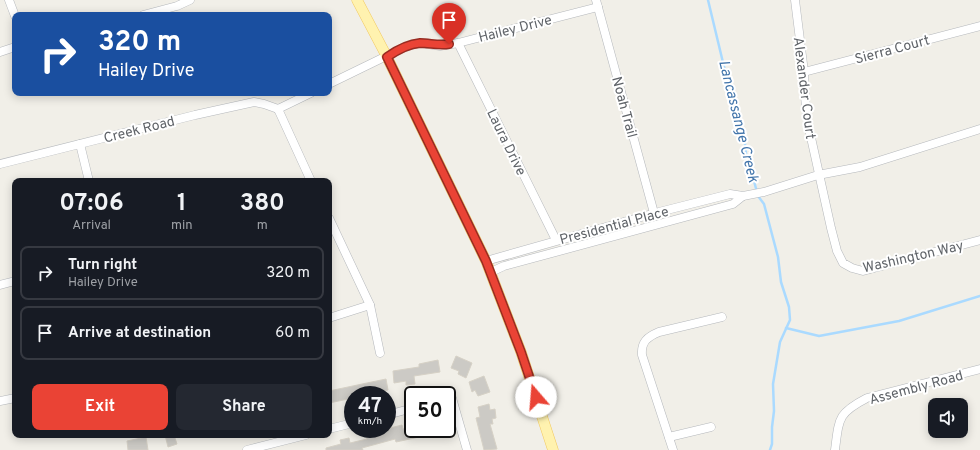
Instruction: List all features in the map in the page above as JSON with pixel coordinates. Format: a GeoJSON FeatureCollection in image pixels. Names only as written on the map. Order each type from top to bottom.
{"type":"FeatureCollection","features":[{"type":"Feature","properties":{"kind":"main road"},"geometry":{"type":"LineString","coordinates":[[357,0],[387,57],[491,272],[521,352],[553,450]]}},
{"type":"Feature","properties":{"kind":"street"},"geometry":{"type":"LineString","coordinates":[[9,0],[14,12]]}},
{"type":"Feature","properties":{"kind":"street"},"geometry":{"type":"LineString","coordinates":[[154,12],[177,6],[190,0]]}},
{"type":"Feature","properties":{"kind":"street","name":"Alexander Court"},"geometry":{"type":"LineString","coordinates":[[795,0],[804,72],[805,97],[818,175]]}},
{"type":"Feature","properties":{"kind":"street","name":"Hailey Drive"},"geometry":{"type":"LineString","coordinates":[[332,83],[405,47],[420,43],[440,46],[458,43],[597,4]]}},
{"type":"Feature","properties":{"kind":"street","name":"Noah Trail"},"geometry":{"type":"LineString","coordinates":[[597,4],[654,213]]}},
{"type":"Feature","properties":{"kind":"street","name":"Sierra Court"},"geometry":{"type":"LineString","coordinates":[[804,72],[980,26]]}},
{"type":"Feature","properties":{"kind":"street","name":"Laura Drive"},"geometry":{"type":"LineString","coordinates":[[458,43],[556,240]]}},
{"type":"Feature","properties":{"kind":"street"},"geometry":{"type":"LineString","coordinates":[[0,52],[12,48]]}},
{"type":"Feature","properties":{"kind":"street"},"geometry":{"type":"LineString","coordinates":[[305,96],[278,109],[310,178]]}},
{"type":"Feature","properties":{"kind":"street","name":"Creek Road"},"geometry":{"type":"LineString","coordinates":[[0,164],[195,115],[254,102],[278,109]]}},
{"type":"Feature","properties":{"kind":"street","name":"Presidential Place"},"geometry":{"type":"LineString","coordinates":[[486,261],[654,213],[730,194],[747,195],[764,192],[801,182],[818,175],[860,167],[980,129]]}},
{"type":"Feature","properties":{"kind":"street"},"geometry":{"type":"LineString","coordinates":[[80,144],[89,178]]}},
{"type":"Feature","properties":{"kind":"street","name":"Washington Way"},"geometry":{"type":"LineString","coordinates":[[818,175],[837,251],[843,263],[852,268],[863,271],[980,240]]}},
{"type":"Feature","properties":{"kind":"street","name":"Presidential Place"},"geometry":{"type":"LineString","coordinates":[[491,272],[504,266],[733,204],[747,195]]}},
{"type":"Feature","properties":{"kind":"street"},"geometry":{"type":"LineString","coordinates":[[332,224],[370,305],[380,354]]}},
{"type":"Feature","properties":{"kind":"street"},"geometry":{"type":"LineString","coordinates":[[0,285],[12,282]]}},
{"type":"Feature","properties":{"kind":"street"},"geometry":{"type":"LineString","coordinates":[[332,317],[370,305]]}},
{"type":"Feature","properties":{"kind":"street"},"geometry":{"type":"LineString","coordinates":[[673,450],[642,355],[643,342],[648,336],[658,332],[722,317]]}},
{"type":"Feature","properties":{"kind":"street","name":"Assembly Road"},"geometry":{"type":"LineString","coordinates":[[835,450],[840,418],[844,412],[852,406],[867,398],[980,370]]}},
{"type":"Feature","properties":{"kind":"street"},"geometry":{"type":"LineString","coordinates":[[0,402],[12,399]]}},
{"type":"Feature","properties":{"kind":"street"},"geometry":{"type":"LineString","coordinates":[[456,412],[467,450]]}},
{"type":"Feature","properties":{"kind":"street"},"geometry":{"type":"LineString","coordinates":[[332,428],[344,425]]}},
{"type":"Feature","properties":{"kind":"street"},"geometry":{"type":"LineString","coordinates":[[669,438],[711,427]]}},
{"type":"Feature","properties":{"kind":"street"},"geometry":{"type":"LineString","coordinates":[[247,450],[294,438]]}},
{"type":"Feature","properties":{"kind":"building"},"geometry":{"type":"Polygon","coordinates":[[[456,356],[472,363],[466,378],[458,374],[459,371],[451,368],[456,356]]]}},
{"type":"Feature","properties":{"kind":"building"},"geometry":{"type":"Polygon","coordinates":[[[438,360],[440,372],[414,376],[415,384],[406,385],[406,381],[394,383],[393,371],[419,367],[419,364],[438,360]]]}},
{"type":"Feature","properties":{"kind":"building"},"geometry":{"type":"Polygon","coordinates":[[[484,376],[490,392],[478,396],[475,390],[472,392],[469,382],[484,376]]]}},
{"type":"Feature","properties":{"kind":"building"},"geometry":{"type":"Polygon","coordinates":[[[386,379],[387,386],[353,386],[386,379]]]}},
{"type":"Feature","properties":{"kind":"building"},"geometry":{"type":"Polygon","coordinates":[[[344,388],[344,400],[332,402],[332,390],[344,388]]]}},
{"type":"Feature","properties":{"kind":"building"},"geometry":{"type":"Polygon","coordinates":[[[489,404],[490,410],[495,409],[496,418],[492,419],[493,424],[490,424],[497,449],[484,450],[476,418],[480,417],[478,407],[489,404]]]}},
{"type":"Feature","properties":{"kind":"building"},"geometry":{"type":"Polygon","coordinates":[[[402,425],[404,429],[404,438],[414,438],[396,442],[395,439],[362,448],[363,450],[326,450],[326,448],[341,444],[340,440],[349,438],[350,443],[367,438],[396,438],[396,426],[402,425]]]}},
{"type":"Feature","properties":{"kind":"building"},"geometry":{"type":"Polygon","coordinates":[[[146,438],[148,450],[128,450],[127,441],[146,438]]]}},
{"type":"Feature","properties":{"kind":"building"},"geometry":{"type":"Polygon","coordinates":[[[166,438],[175,438],[177,444],[168,447],[166,438]]]}},
{"type":"Feature","properties":{"kind":"waterway","name":"Lancassange Creek"},"geometry":{"type":"LineString","coordinates":[[708,0],[726,75],[744,134],[747,164],[758,196],[764,204],[778,257],[781,282],[789,307],[790,320],[780,342],[773,384],[774,411],[772,444],[770,450]]}},
{"type":"Feature","properties":{"kind":"waterway"},"geometry":{"type":"LineString","coordinates":[[786,328],[819,336],[899,321],[980,296]]}},
{"type":"Feature","properties":{"kind":"route"},"geometry":{"type":"LineString","coordinates":[[449,44],[440,46],[420,43],[405,47],[387,57],[491,272],[536,397]]}}]}
